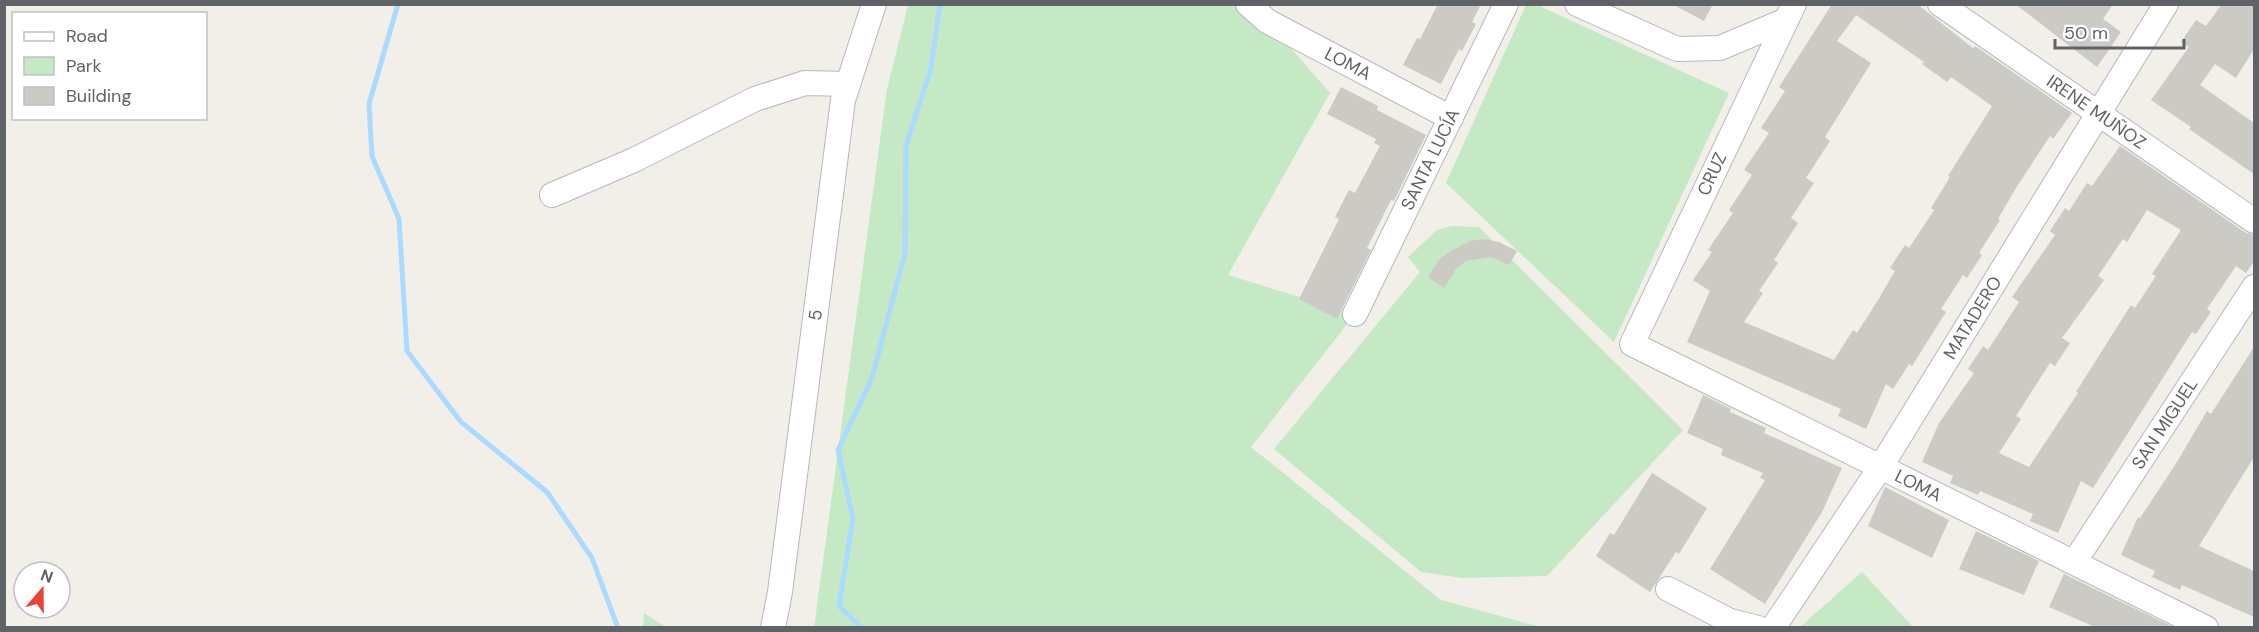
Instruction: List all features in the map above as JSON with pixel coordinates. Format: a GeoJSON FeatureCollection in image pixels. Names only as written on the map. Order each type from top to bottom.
{"type":"FeatureCollection","features":[{"type":"Feature","properties":{"kind":"street","name":"5"},"geometry":{"type":"LineString","coordinates":[[773,627],[780,592],[843,100],[874,4]]}},
{"type":"Feature","properties":{"kind":"street","name":"LOMA"},"geometry":{"type":"LineString","coordinates":[[1248,4],[1271,13],[1451,118]]}},
{"type":"Feature","properties":{"kind":"street","name":"SANTA LUCÍA"},"geometry":{"type":"LineString","coordinates":[[1355,314],[1506,4]]}},
{"type":"Feature","properties":{"kind":"street"},"geometry":{"type":"LineString","coordinates":[[1577,4],[1677,49],[1720,48],[1789,13]]}},
{"type":"Feature","properties":{"kind":"street","name":"IRENE MUÑOZ"},"geometry":{"type":"LineString","coordinates":[[1940,4],[2254,221]]}},
{"type":"Feature","properties":{"kind":"street","name":"MATADERO"},"geometry":{"type":"LineString","coordinates":[[1773,627],[1880,468],[2166,4]]}},
{"type":"Feature","properties":{"kind":"street","name":"CRUZ"},"geometry":{"type":"LineString","coordinates":[[1632,344],[1789,13]]}},
{"type":"Feature","properties":{"kind":"street"},"geometry":{"type":"LineString","coordinates":[[552,195],[634,160],[755,99],[805,83],[848,84]]}},
{"type":"Feature","properties":{"kind":"street","name":"SAN MIGUEL"},"geometry":{"type":"LineString","coordinates":[[2075,561],[2254,287]]}},
{"type":"Feature","properties":{"kind":"street","name":"LOMA"},"geometry":{"type":"LineString","coordinates":[[1632,344],[2206,627]]}},
{"type":"Feature","properties":{"kind":"street"},"geometry":{"type":"LineString","coordinates":[[1668,589],[1730,621],[1758,627]]}},
{"type":"Feature","properties":{"kind":"green space"},"geometry":{"type":"Polygon","coordinates":[[[1230,4],[1267,21],[1330,93],[1228,275],[1355,314],[1251,447],[1441,600],[1541,627],[814,628],[887,89],[908,5],[1230,4]]]}},
{"type":"Feature","properties":{"kind":"green space"},"geometry":{"type":"Polygon","coordinates":[[[1526,5],[1537,5],[1729,93],[1614,342],[1446,183],[1526,5]]]}},
{"type":"Feature","properties":{"kind":"green space"},"geometry":{"type":"Polygon","coordinates":[[[1452,226],[1479,227],[1683,430],[1547,576],[1462,578],[1421,572],[1274,449],[1420,272],[1408,257],[1437,230],[1452,226]]]}},
{"type":"Feature","properties":{"kind":"green space"},"geometry":{"type":"Polygon","coordinates":[[[1862,572],[1913,627],[1800,627],[1862,572]]]}},
{"type":"Feature","properties":{"kind":"green space"},"geometry":{"type":"Polygon","coordinates":[[[644,613],[666,627],[643,627],[644,613]]]}},
{"type":"Feature","properties":{"kind":"building"},"geometry":{"type":"Polygon","coordinates":[[[1438,4],[1481,4],[1472,22],[1476,24],[1462,51],[1459,49],[1441,84],[1403,65],[1417,38],[1420,39],[1438,4]]]}},
{"type":"Feature","properties":{"kind":"building"},"geometry":{"type":"Polygon","coordinates":[[[1672,4],[1713,4],[1704,21],[1672,4]]]}},
{"type":"Feature","properties":{"kind":"building"},"geometry":{"type":"Polygon","coordinates":[[[1832,4],[1917,4],[1973,48],[1975,46],[2072,113],[2053,139],[2050,136],[2016,188],[1998,219],[2000,220],[1979,253],[1982,255],[1967,278],[1963,275],[1941,309],[1946,312],[1912,366],[1909,364],[1893,389],[1886,384],[1866,429],[1838,416],[1841,409],[1687,342],[1710,291],[1693,280],[1712,252],[1708,250],[1733,213],[1729,210],[1752,175],[1744,170],[1769,133],[1761,128],[1785,91],[1779,87],[1832,4]],[[1856,15],[1837,41],[1871,63],[1825,137],[1830,141],[1806,178],[1814,183],[1791,218],[1798,223],[1774,260],[1778,263],[1759,291],[1763,293],[1744,322],[1834,360],[1853,330],[1857,333],[1895,271],[1890,268],[1905,245],[1909,248],[1934,210],[1931,208],[1950,177],[1948,176],[1992,106],[1951,77],[1947,82],[1922,64],[1924,62],[1856,15]]]}},
{"type":"Feature","properties":{"kind":"building"},"geometry":{"type":"Polygon","coordinates":[[[2015,4],[2113,4],[2103,19],[2121,32],[2097,67],[2015,4]]]}},
{"type":"Feature","properties":{"kind":"building"},"geometry":{"type":"Polygon","coordinates":[[[2222,4],[2254,4],[2254,49],[2236,78],[2215,64],[2200,85],[2254,123],[2254,174],[2151,100],[2189,47],[2181,42],[2196,20],[2206,26],[2222,4]]]}},
{"type":"Feature","properties":{"kind":"building"},"geometry":{"type":"Polygon","coordinates":[[[1341,87],[1378,106],[1377,110],[1426,135],[1394,201],[1391,200],[1367,248],[1371,250],[1337,319],[1299,299],[1339,219],[1335,217],[1349,190],[1355,193],[1380,146],[1374,143],[1376,139],[1327,114],[1341,87]]]}},
{"type":"Feature","properties":{"kind":"building"},"geometry":{"type":"Polygon","coordinates":[[[2120,146],[2246,233],[2254,235],[2254,261],[2246,273],[2236,266],[2207,309],[2211,312],[2196,334],[2192,332],[2093,488],[2081,481],[2058,533],[2030,521],[2033,514],[1980,491],[1978,495],[1950,483],[1953,476],[1922,462],[1939,423],[1974,373],[1968,369],[1983,346],[1988,350],[2019,302],[2012,297],[2055,235],[2050,231],[2065,208],[2069,211],[2087,183],[2092,186],[2120,146]],[[2147,210],[2127,242],[2123,239],[2098,276],[2104,280],[2062,338],[2070,343],[2055,366],[2050,363],[2016,416],[2021,419],[1999,453],[2029,467],[2078,393],[2076,392],[2131,305],[2135,308],[2156,276],[2152,274],[2181,230],[2147,210]]]}},
{"type":"Feature","properties":{"kind":"building"},"geometry":{"type":"Polygon","coordinates":[[[1483,239],[1499,242],[1517,251],[1509,265],[1491,257],[1466,261],[1456,269],[1444,288],[1428,277],[1439,260],[1449,252],[1470,241],[1483,239]]]}},
{"type":"Feature","properties":{"kind":"building"},"geometry":{"type":"Polygon","coordinates":[[[2254,347],[2254,457],[2199,546],[2254,571],[2254,617],[2182,585],[2180,590],[2152,577],[2155,571],[2121,555],[2138,517],[2140,518],[2177,462],[2207,411],[2211,414],[2254,347]]]}},
{"type":"Feature","properties":{"kind":"building"},"geometry":{"type":"Polygon","coordinates":[[[1703,395],[1731,409],[1730,412],[1766,428],[1764,433],[1842,468],[1822,512],[1765,604],[1710,569],[1765,480],[1760,478],[1763,473],[1721,455],[1723,449],[1687,433],[1703,395]]]}},
{"type":"Feature","properties":{"kind":"building"},"geometry":{"type":"Polygon","coordinates":[[[1652,473],[1707,508],[1679,554],[1676,552],[1650,592],[1596,556],[1610,533],[1614,535],[1652,473]]]}},
{"type":"Feature","properties":{"kind":"building"},"geometry":{"type":"Polygon","coordinates":[[[1885,487],[1949,520],[1932,558],[1868,526],[1885,487]]]}},
{"type":"Feature","properties":{"kind":"building"},"geometry":{"type":"Polygon","coordinates":[[[1976,531],[2039,561],[2024,595],[1959,569],[1976,531]]]}},
{"type":"Feature","properties":{"kind":"building"},"geometry":{"type":"Polygon","coordinates":[[[2064,574],[2173,627],[2095,627],[2049,607],[2064,574]]]}},
{"type":"Feature","properties":{"kind":"waterway"},"geometry":{"type":"LineString","coordinates":[[398,4],[369,104],[372,156],[399,219],[407,351],[461,422],[547,492],[592,558],[618,628]]}},
{"type":"Feature","properties":{"kind":"waterway"},"geometry":{"type":"LineString","coordinates":[[862,628],[839,606],[853,519],[838,450],[872,378],[905,253],[906,146],[931,68],[940,4]]}}]}
